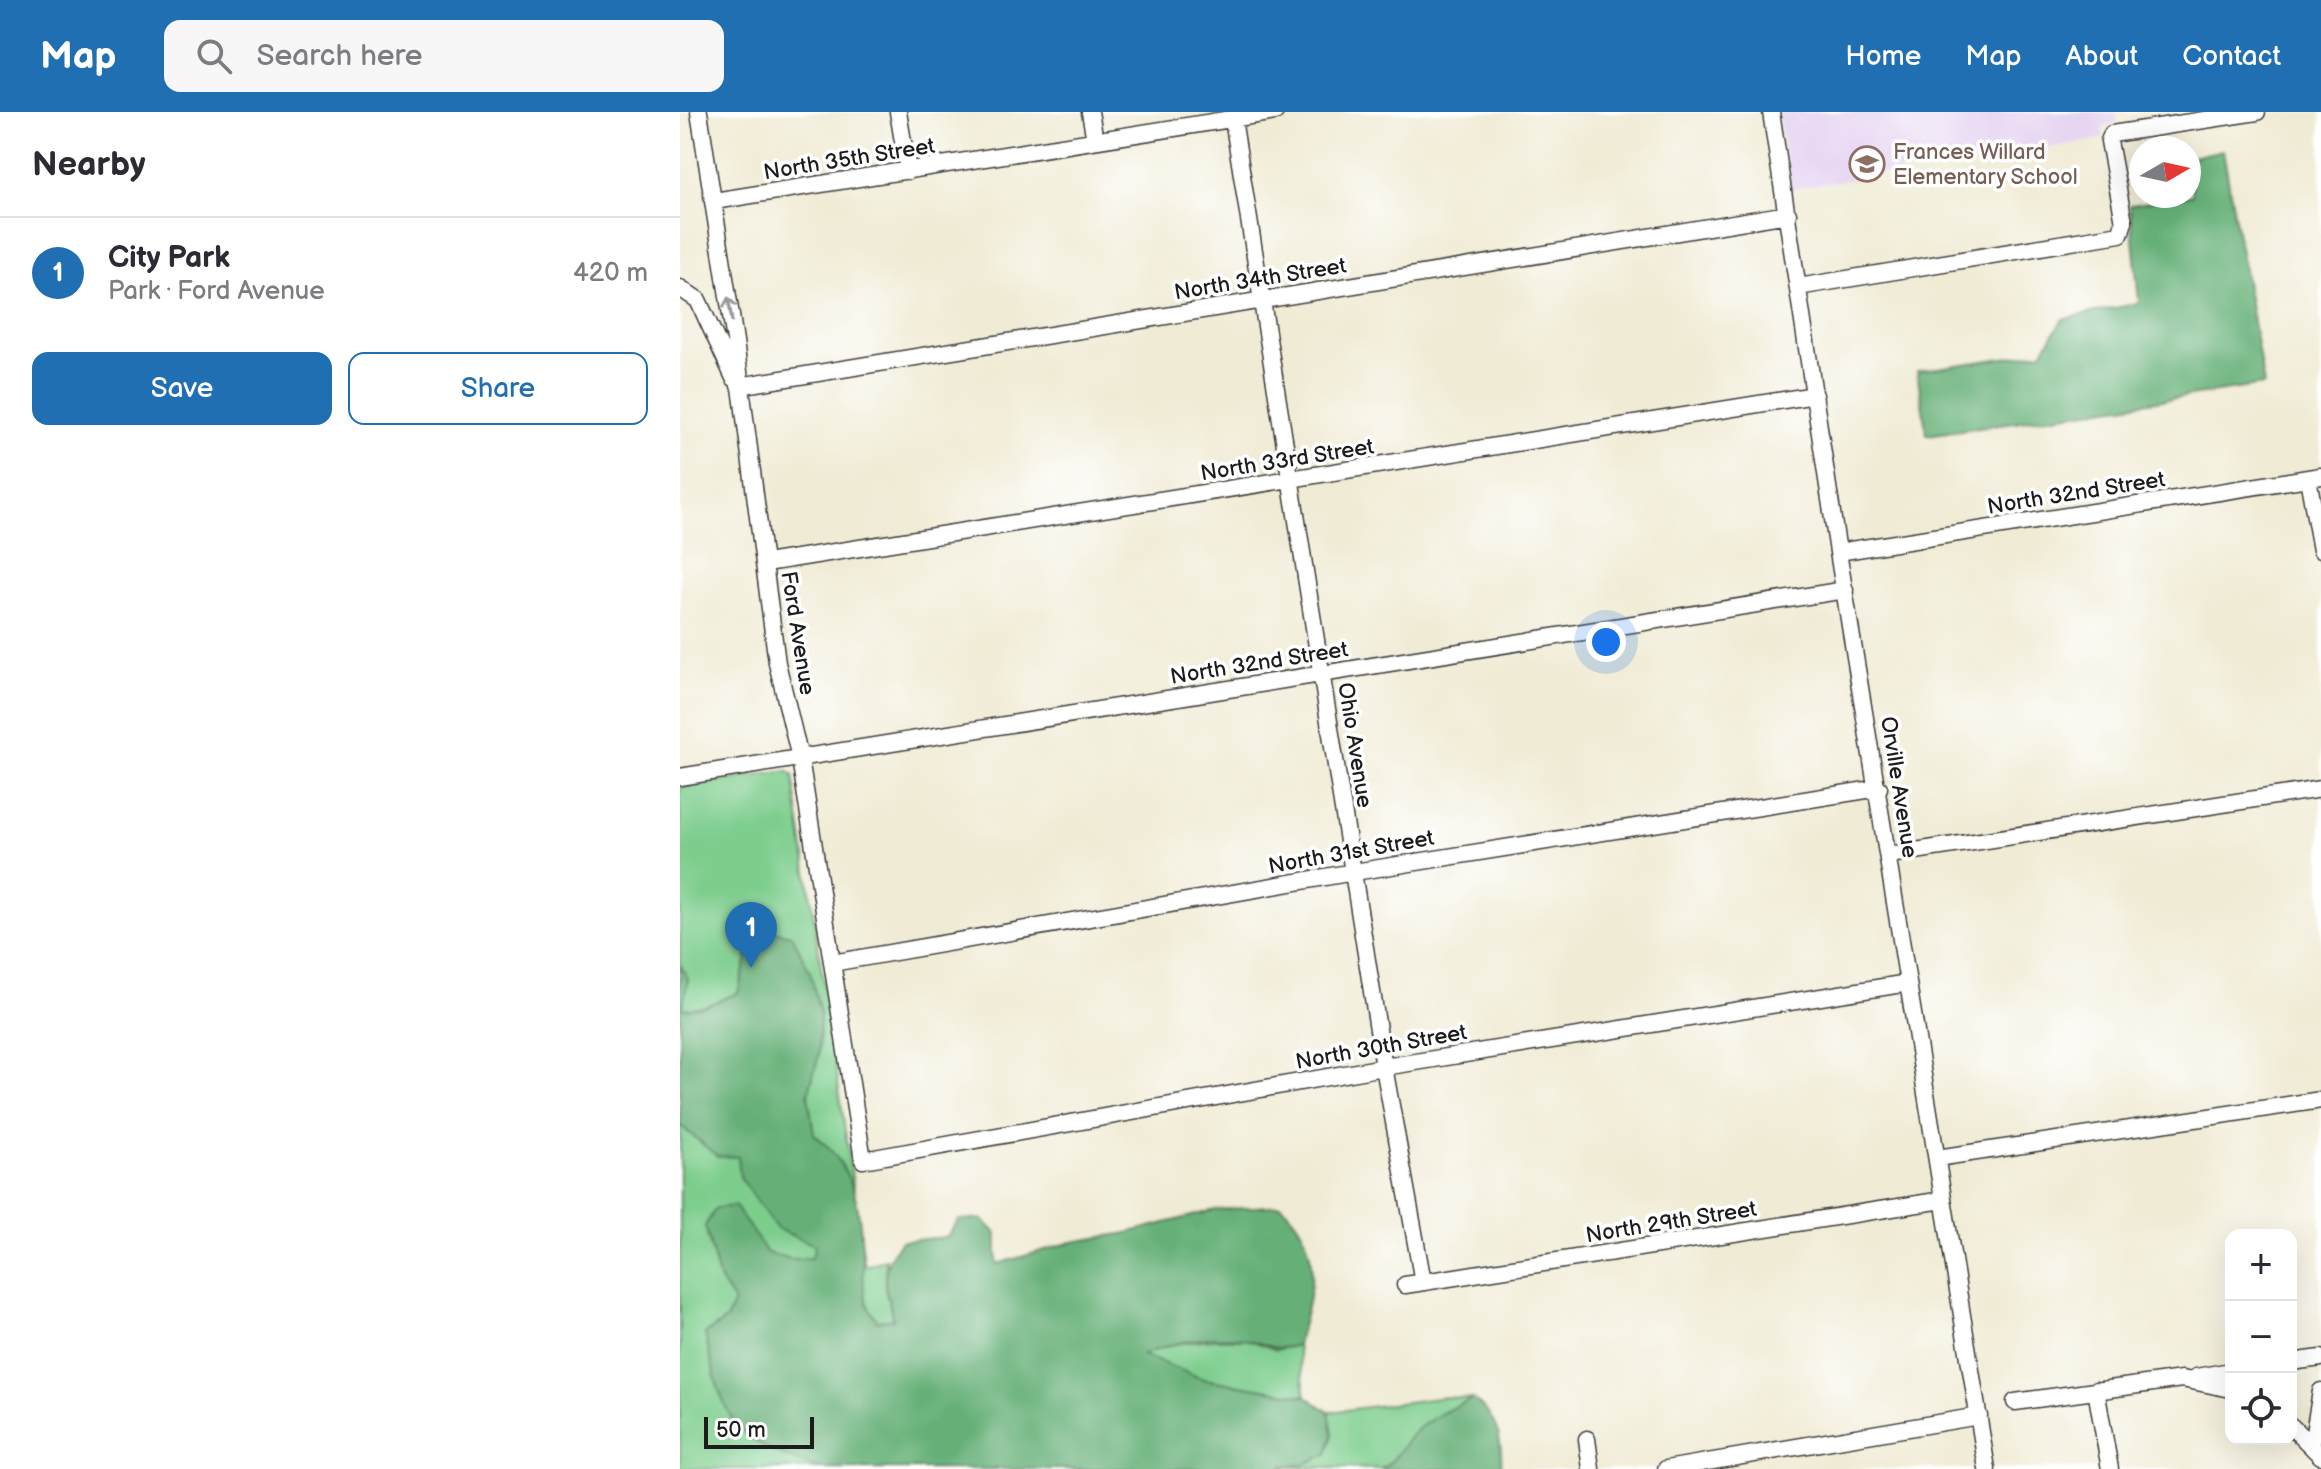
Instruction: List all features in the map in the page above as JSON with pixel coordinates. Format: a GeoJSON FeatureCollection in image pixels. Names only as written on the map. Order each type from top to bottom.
{"type":"FeatureCollection","features":[{"type":"Feature","properties":{"kind":"street","name":"Ford Avenue"},"geometry":{"type":"LineString","coordinates":[[698,112],[714,201],[766,563],[766,595],[777,663],[800,758],[863,1160]]}},
{"type":"Feature","properties":{"kind":"street"},"geometry":{"type":"LineString","coordinates":[[898,112],[908,171]]}},
{"type":"Feature","properties":{"kind":"street"},"geometry":{"type":"LineString","coordinates":[[1090,112],[1095,140]]}},
{"type":"Feature","properties":{"kind":"street","name":"North 35th Street"},"geometry":{"type":"LineString","coordinates":[[714,201],[1275,112]]}},
{"type":"Feature","properties":{"kind":"street","name":"Orville Avenue"},"geometry":{"type":"LineString","coordinates":[[1771,112],[1838,552],[1879,788],[1987,1469]]}},
{"type":"Feature","properties":{"kind":"street"},"geometry":{"type":"LineString","coordinates":[[1798,287],[2111,238],[2120,234],[2124,222],[2110,136],[2119,131],[2218,114],[2257,112]]}},
{"type":"Feature","properties":{"kind":"street","name":"Ohio Avenue"},"geometry":{"type":"LineString","coordinates":[[1233,119],[1384,1067],[1423,1282]]}},
{"type":"Feature","properties":{"kind":"street","name":"North 34th Street"},"geometry":{"type":"LineString","coordinates":[[739,386],[1788,214]]}},
{"type":"Feature","properties":{"kind":"street"},"geometry":{"type":"LineString","coordinates":[[680,288],[698,300],[739,386]]}},
{"type":"Feature","properties":{"kind":"street","name":"North 33rd Street"},"geometry":{"type":"LineString","coordinates":[[766,563],[1815,395]]}},
{"type":"Feature","properties":{"kind":"street"},"geometry":{"type":"LineString","coordinates":[[2315,477],[2321,550]]}},
{"type":"Feature","properties":{"kind":"street","name":"North 32nd Street"},"geometry":{"type":"LineString","coordinates":[[1838,552],[2315,477]]}},
{"type":"Feature","properties":{"kind":"street","name":"North 32nd Street"},"geometry":{"type":"LineString","coordinates":[[680,777],[1845,590]]}},
{"type":"Feature","properties":{"kind":"street","name":"North 31st Street"},"geometry":{"type":"LineString","coordinates":[[832,963],[1354,872],[1879,788]]}},
{"type":"Feature","properties":{"kind":"street"},"geometry":{"type":"LineString","coordinates":[[1889,855],[2321,789]]}},
{"type":"Feature","properties":{"kind":"street","name":"North 30th Street"},"geometry":{"type":"LineString","coordinates":[[863,1160],[1384,1067],[1908,983]]}},
{"type":"Feature","properties":{"kind":"street"},"geometry":{"type":"LineString","coordinates":[[1937,1158],[2321,1100]]}},
{"type":"Feature","properties":{"kind":"street","name":"North 29th Street"},"geometry":{"type":"LineString","coordinates":[[1405,1285],[1943,1200]]}},
{"type":"Feature","properties":{"kind":"street"},"geometry":{"type":"LineString","coordinates":[[2297,1361],[2321,1358]]}},
{"type":"Feature","properties":{"kind":"street"},"geometry":{"type":"LineString","coordinates":[[2015,1402],[2225,1372]]}},
{"type":"Feature","properties":{"kind":"street"},"geometry":{"type":"LineString","coordinates":[[2182,1379],[2225,1388]]}},
{"type":"Feature","properties":{"kind":"street"},"geometry":{"type":"LineString","coordinates":[[2096,1390],[2110,1469]]}},
{"type":"Feature","properties":{"kind":"street"},"geometry":{"type":"LineString","coordinates":[[2316,1450],[2321,1391]]}},
{"type":"Feature","properties":{"kind":"street"},"geometry":{"type":"LineString","coordinates":[[1666,1469],[1979,1416]]}},
{"type":"Feature","properties":{"kind":"street"},"geometry":{"type":"LineString","coordinates":[[2297,1432],[2316,1450]]}},
{"type":"Feature","properties":{"kind":"street"},"geometry":{"type":"LineString","coordinates":[[1587,1439],[1591,1469]]}},
{"type":"Feature","properties":{"kind":"shaded area","name":"Frances Willard Elementary School"},"geometry":{"type":"Polygon","coordinates":[[[1778,112],[2116,112],[2118,123],[2103,127],[2103,139],[1790,189],[1778,112]]]}},
{"type":"Feature","properties":{"kind":"green space"},"geometry":{"type":"Polygon","coordinates":[[[2223,150],[2264,385],[1927,435],[1917,371],[2042,352],[2063,319],[2139,303],[2130,208],[2201,208],[2201,155],[2223,150]]]}},
{"type":"Feature","properties":{"kind":"green space"},"geometry":{"type":"Polygon","coordinates":[[[787,771],[793,775],[865,1266],[886,1259],[885,1289],[894,1320],[878,1321],[873,1315],[892,1469],[680,1469],[680,787],[787,771]]]}},
{"type":"Feature","properties":{"kind":"green space"},"geometry":{"type":"Polygon","coordinates":[[[769,930],[792,935],[810,972],[820,1013],[819,1054],[808,1095],[814,1134],[841,1163],[855,1195],[861,1230],[865,1297],[878,1321],[894,1319],[885,1278],[889,1260],[901,1241],[946,1237],[959,1220],[982,1219],[997,1234],[997,1264],[1072,1242],[1127,1233],[1215,1210],[1281,1205],[1305,1237],[1312,1270],[1297,1345],[1277,1348],[1222,1337],[1180,1342],[1142,1355],[1203,1379],[1306,1396],[1329,1412],[1333,1434],[1327,1454],[1305,1464],[1282,1466],[1283,1469],[821,1469],[768,1449],[736,1424],[718,1389],[705,1334],[726,1320],[734,1302],[720,1281],[705,1226],[716,1208],[735,1206],[767,1253],[792,1259],[812,1258],[815,1245],[777,1229],[740,1177],[738,1157],[717,1156],[680,1125],[680,964],[688,979],[682,1009],[705,1006],[738,993],[751,942],[769,930]]]}},
{"type":"Feature","properties":{"kind":"green space"},"geometry":{"type":"Polygon","coordinates":[[[1248,1339],[1276,1350],[1297,1345],[1306,1396],[1203,1379],[1141,1355],[1175,1344],[1248,1339]]]}},
{"type":"Feature","properties":{"kind":"green space"},"geometry":{"type":"Polygon","coordinates":[[[1445,1397],[1472,1399],[1444,1412],[1415,1432],[1396,1460],[1381,1469],[1281,1467],[1305,1464],[1333,1434],[1329,1412],[1445,1397]]]}},
{"type":"Feature","properties":{"kind":"green space"},"geometry":{"type":"Polygon","coordinates":[[[1472,1399],[1481,1405],[1497,1429],[1501,1469],[1381,1469],[1392,1461],[1422,1426],[1472,1399]]]}},
{"type":"Feature","properties":{"kind":"place","name":"Frances Willard Elementary School"},"geometry":{"type":"Point","coordinates":[1867,164]}},
{"type":"Feature","properties":{"kind":"place","name":"City Park"},"geometry":{"type":"Point","coordinates":[751,968]}}]}
